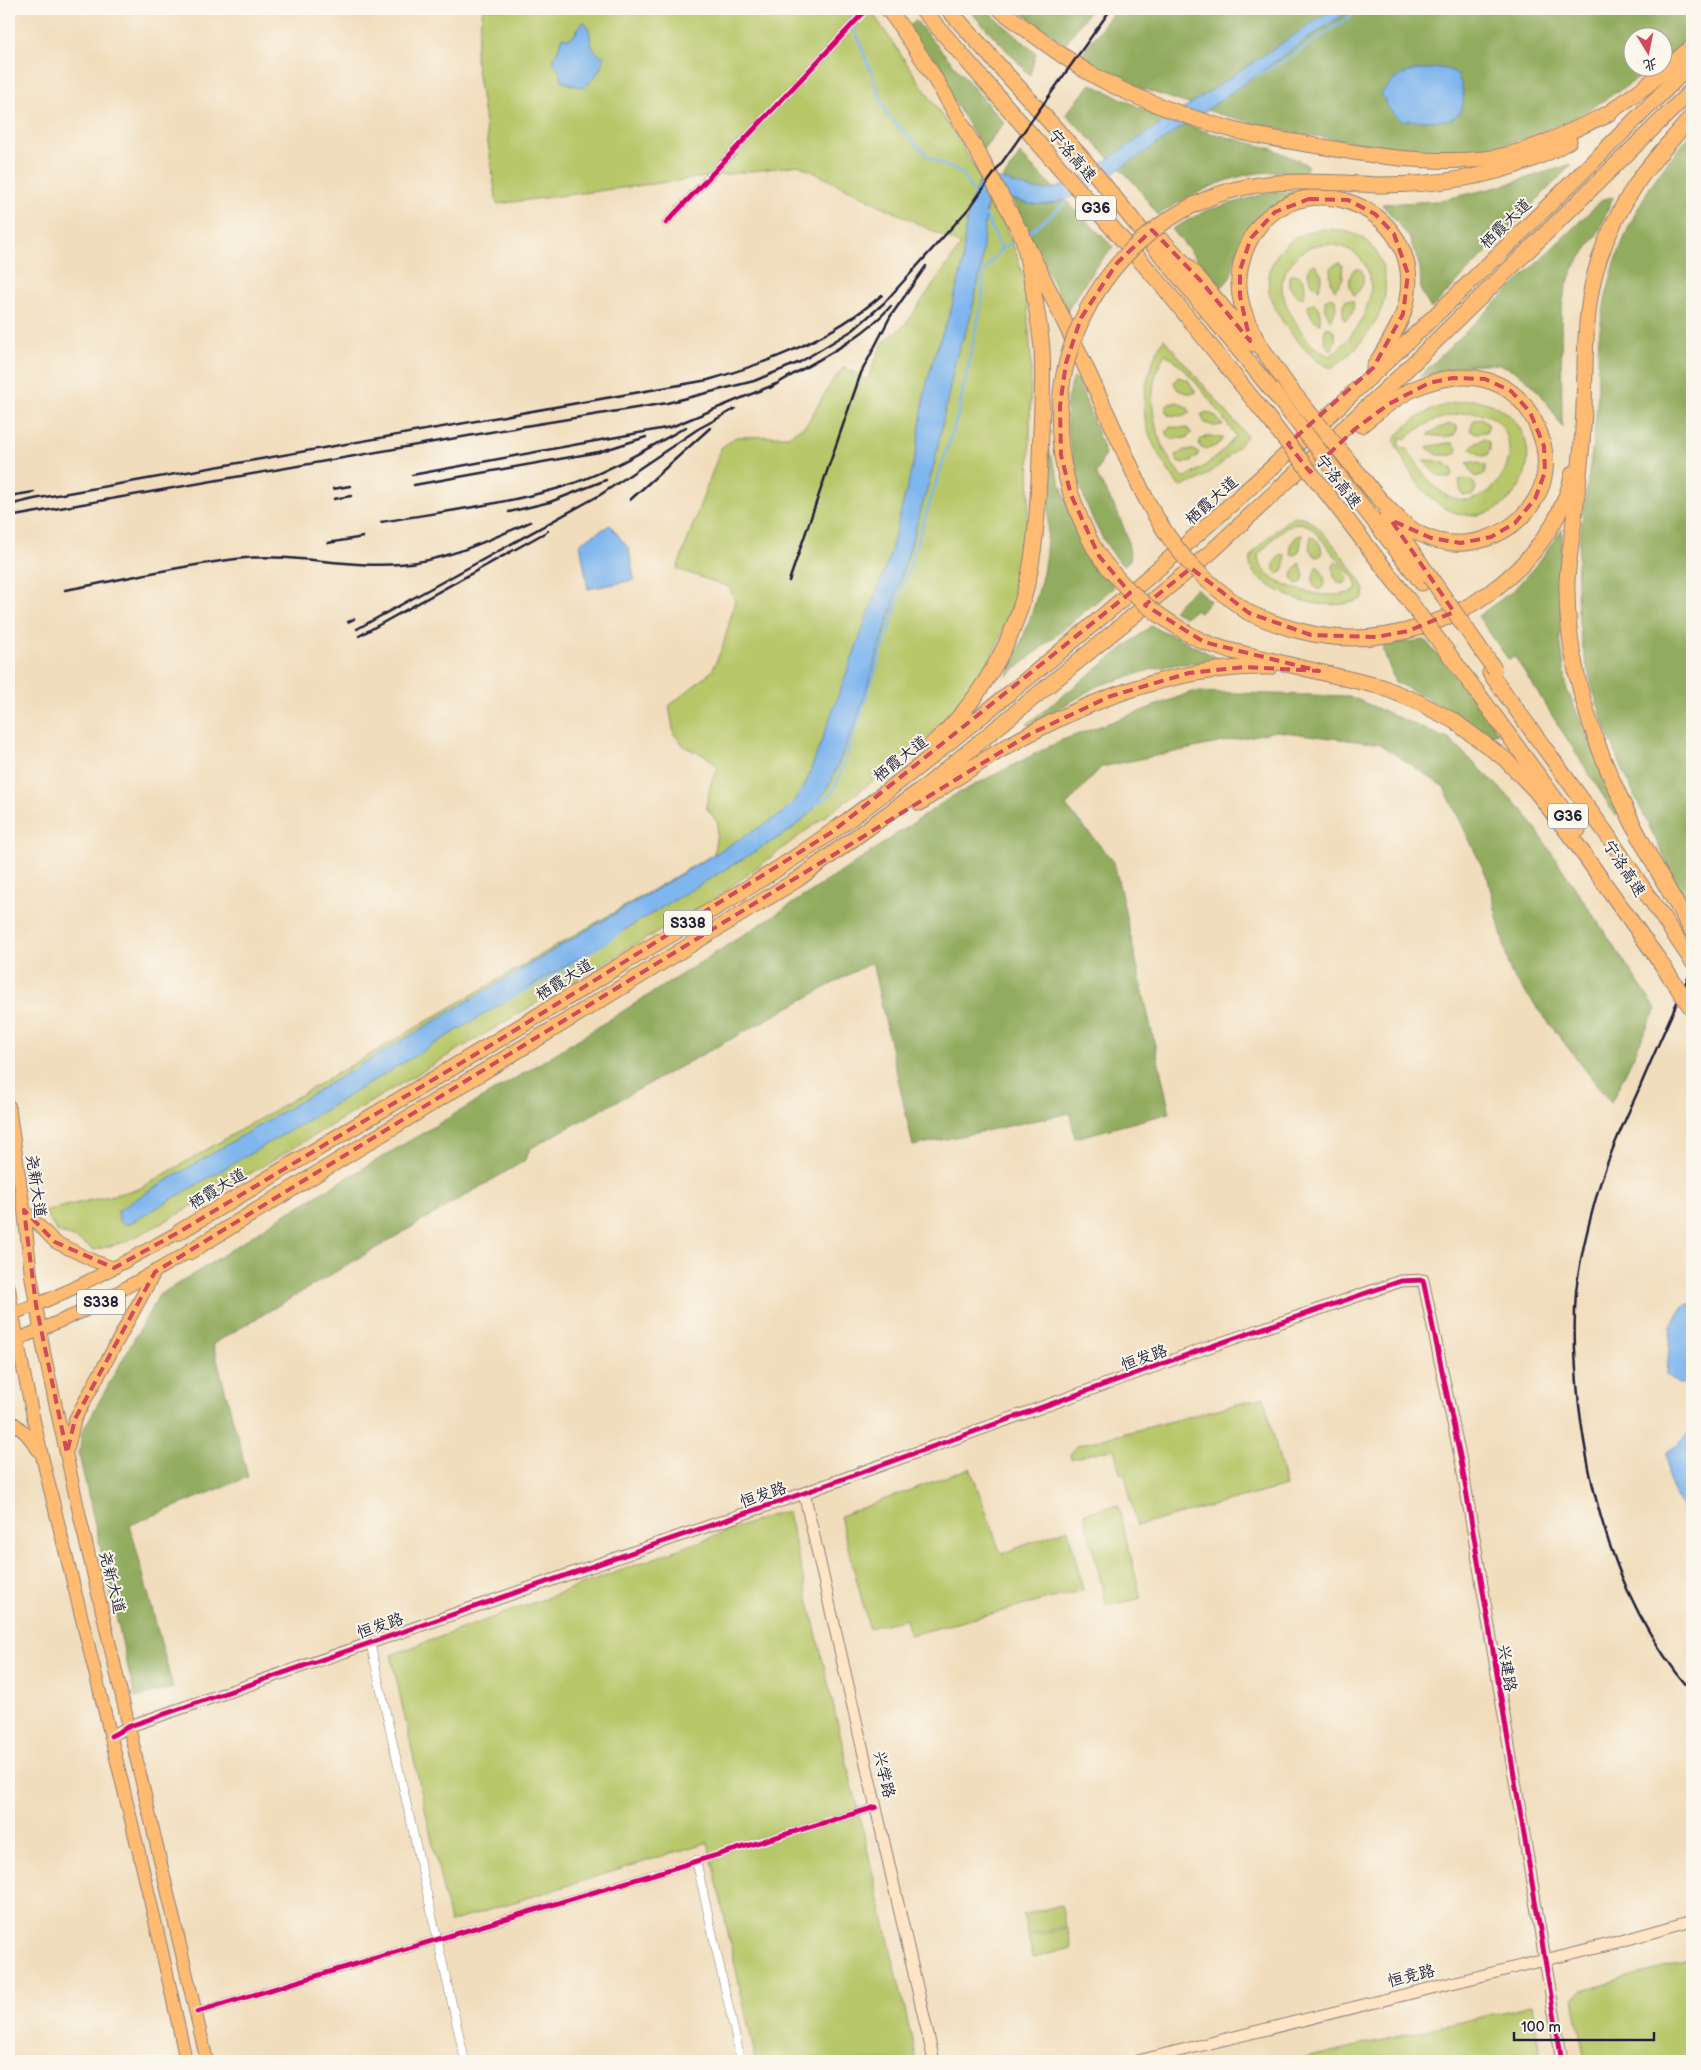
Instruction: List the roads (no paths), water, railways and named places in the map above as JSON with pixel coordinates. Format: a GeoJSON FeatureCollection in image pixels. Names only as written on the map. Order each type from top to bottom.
{"type":"FeatureCollection","features":[{"type":"Feature","properties":{"kind":"highway"},"geometry":{"type":"LineString","coordinates":[[888,9],[928,67],[1022,232],[1141,489],[1164,533],[1180,555],[1217,591],[1249,613],[1311,635],[1351,638],[1376,637],[1408,631],[1425,625],[1485,597],[1512,576],[1546,536],[1556,518],[1571,480],[1583,427]]}},
{"type":"Feature","properties":{"kind":"highway","name":"宁洛高速"},"geometry":{"type":"LineString","coordinates":[[922,9],[1166,290],[1336,505],[1582,835],[1659,956],[1692,1002]]}},
{"type":"Feature","properties":{"kind":"highway","name":"宁洛高速"},"geometry":{"type":"LineString","coordinates":[[948,9],[1083,159],[1285,394],[1350,490],[1426,580],[1492,671],[1692,961]]}},
{"type":"Feature","properties":{"kind":"highway"},"geometry":{"type":"LineString","coordinates":[[1000,9],[1034,36],[1087,71],[1152,103],[1238,131],[1363,154],[1441,160],[1486,159],[1517,151],[1547,140],[1609,113]]}},
{"type":"Feature","properties":{"kind":"highway"},"geometry":{"type":"LineString","coordinates":[[1692,48],[1646,86],[1565,144],[1506,168],[1474,178],[1428,183],[1380,185],[1293,181],[1263,184],[1236,189],[1188,208],[1154,228],[1117,263],[1091,301],[1072,338],[1062,383],[1059,430],[1060,455],[1071,495],[1099,556],[1138,600],[1187,633],[1204,642],[1265,660],[1382,687],[1418,702],[1454,721],[1505,758],[1535,790],[1575,842],[1659,956],[1692,1009]]}},
{"type":"Feature","properties":{"kind":"highway","name":"栖霞大道"},"geometry":{"type":"LineString","coordinates":[[179,1232],[496,1042],[729,899],[832,832],[872,803],[1084,633],[1163,565],[1366,382],[1692,63]]}},
{"type":"Feature","properties":{"kind":"highway"},"geometry":{"type":"LineString","coordinates":[[1211,552],[1400,376],[1692,90]]}},
{"type":"Feature","properties":{"kind":"highway"},"geometry":{"type":"LineString","coordinates":[[1692,116],[1640,179],[1613,225],[1600,257],[1590,302],[1583,427],[1567,579],[1573,652],[1583,696],[1610,776],[1644,847],[1692,931]]}},
{"type":"Feature","properties":{"kind":"highway"},"geometry":{"type":"LineString","coordinates":[[1163,565],[1254,473],[1373,368],[1392,339],[1403,314],[1406,300],[1408,286],[1406,262],[1401,247],[1386,224],[1375,214],[1348,200],[1329,197],[1309,199],[1283,207],[1258,227],[1242,259],[1239,282],[1245,316],[1274,366],[1285,394],[1366,483],[1399,519],[1415,531],[1446,543],[1461,544],[1476,541],[1503,531],[1527,512],[1542,484],[1546,460],[1544,446],[1530,412],[1511,391],[1485,379],[1453,378],[1416,387],[1389,404],[1355,429],[1284,498],[1211,552]]}},
{"type":"Feature","properties":{"kind":"highway"},"geometry":{"type":"LineString","coordinates":[[729,899],[942,736],[980,692],[1015,628],[1024,600],[1034,548],[1041,416],[1042,350],[1031,274],[1022,232]]}},
{"type":"Feature","properties":{"kind":"highway"},"geometry":{"type":"LineString","coordinates":[[1366,483],[1426,580]]}},
{"type":"Feature","properties":{"kind":"highway","name":"S338"},"geometry":{"type":"LineString","coordinates":[[189,1252],[798,879],[926,786],[1211,552]]}},
{"type":"Feature","properties":{"kind":"highway"},"geometry":{"type":"LineString","coordinates":[[798,879],[862,841],[972,768],[1030,734],[1111,696],[1152,682],[1190,673],[1245,667],[1318,671]]}},
{"type":"Feature","properties":{"kind":"main road","name":"尧新大道"},"geometry":{"type":"LineString","coordinates":[[9,1106],[40,1330],[80,1517],[208,2061]]}},
{"type":"Feature","properties":{"kind":"main road"},"geometry":{"type":"LineString","coordinates":[[24,1210],[55,1242],[94,1261],[114,1268]]}},
{"type":"Feature","properties":{"kind":"main road","name":"栖霞大道"},"geometry":{"type":"LineString","coordinates":[[11,1315],[114,1268],[179,1232]]}},
{"type":"Feature","properties":{"kind":"main road","name":"S338"},"geometry":{"type":"LineString","coordinates":[[13,1341],[86,1310],[189,1252]]}},
{"type":"Feature","properties":{"kind":"main road"},"geometry":{"type":"LineString","coordinates":[[67,1453],[75,1419],[156,1272]]}},
{"type":"Feature","properties":{"kind":"main road"},"geometry":{"type":"LineString","coordinates":[[9,1288],[13,1341],[111,1736],[186,2061]]}},
{"type":"Feature","properties":{"kind":"main road"},"geometry":{"type":"LineString","coordinates":[[9,1420],[19,1426],[30,1437],[43,1458]]}},
{"type":"Feature","properties":{"kind":"street"},"geometry":{"type":"LineString","coordinates":[[666,223],[867,9]]}},
{"type":"Feature","properties":{"kind":"street","name":"恒发路"},"geometry":{"type":"LineString","coordinates":[[111,1736],[130,1726],[804,1493],[1233,1339],[1401,1281],[1423,1280]]}},
{"type":"Feature","properties":{"kind":"street","name":"兴建路"},"geometry":{"type":"LineString","coordinates":[[1423,1280],[1462,1466],[1562,2061]]}},
{"type":"Feature","properties":{"kind":"street","name":"兴学路"},"geometry":{"type":"LineString","coordinates":[[804,1493],[934,2061]]}},
{"type":"Feature","properties":{"kind":"street"},"geometry":{"type":"LineString","coordinates":[[370,1642],[465,2061]]}},
{"type":"Feature","properties":{"kind":"street"},"geometry":{"type":"LineString","coordinates":[[197,2012],[438,1941],[696,1860],[876,1807]]}},
{"type":"Feature","properties":{"kind":"street"},"geometry":{"type":"LineString","coordinates":[[696,1860],[741,2061]]}},
{"type":"Feature","properties":{"kind":"street","name":"恒竞路"},"geometry":{"type":"LineString","coordinates":[[1138,2061],[1621,1941],[1692,1921]]}},
{"type":"Feature","properties":{"kind":"water"},"geometry":{"type":"Polygon","coordinates":[[[1333,9],[1352,9],[1158,143],[1083,191],[1063,200],[1038,205],[998,195],[989,201],[986,209],[981,270],[969,323],[956,357],[934,465],[895,600],[857,719],[831,782],[812,811],[791,830],[293,1129],[129,1224],[123,1224],[119,1220],[118,1211],[131,1202],[780,815],[795,800],[806,783],[889,558],[917,448],[925,390],[935,353],[950,313],[962,268],[969,209],[978,184],[984,178],[992,178],[1028,188],[1047,190],[1077,180],[1333,9]]]}},
{"type":"Feature","properties":{"kind":"water"},"geometry":{"type":"Polygon","coordinates":[[[584,21],[594,49],[604,57],[597,74],[584,88],[563,82],[558,67],[553,62],[563,37],[568,39],[575,35],[584,21]]]}},
{"type":"Feature","properties":{"kind":"water"},"geometry":{"type":"Polygon","coordinates":[[[1438,68],[1448,69],[1457,74],[1463,92],[1460,111],[1456,116],[1445,120],[1402,121],[1390,110],[1381,94],[1394,80],[1406,73],[1438,68]]]}},
{"type":"Feature","properties":{"kind":"water"},"geometry":{"type":"Polygon","coordinates":[[[610,525],[629,549],[634,580],[588,589],[580,543],[610,525]]]}},
{"type":"Feature","properties":{"kind":"water"},"geometry":{"type":"Polygon","coordinates":[[[1692,1303],[1692,1383],[1678,1384],[1667,1374],[1671,1325],[1683,1306],[1692,1303]]]}},
{"type":"Feature","properties":{"kind":"water"},"geometry":{"type":"Polygon","coordinates":[[[1691,1430],[1692,1518],[1679,1502],[1669,1481],[1667,1452],[1677,1445],[1691,1430]]]}},
{"type":"Feature","properties":{"kind":"waterway"},"geometry":{"type":"LineString","coordinates":[[847,9],[852,22]]}},
{"type":"Feature","properties":{"kind":"waterway"},"geometry":{"type":"LineString","coordinates":[[1257,75],[1288,59],[1361,9]]}},
{"type":"Feature","properties":{"kind":"waterway"},"geometry":{"type":"LineString","coordinates":[[854,27],[887,115],[930,158],[962,173],[975,196]]}},
{"type":"Feature","properties":{"kind":"waterway"},"geometry":{"type":"LineString","coordinates":[[1027,234],[1066,203]]}},
{"type":"Feature","properties":{"kind":"waterway"},"geometry":{"type":"LineString","coordinates":[[985,214],[1001,249]]}},
{"type":"Feature","properties":{"kind":"waterway"},"geometry":{"type":"LineString","coordinates":[[816,805],[833,792],[841,772],[957,418],[982,301],[983,273],[1001,249],[1015,241]]}},
{"type":"Feature","properties":{"kind":"waterway"},"geometry":{"type":"LineString","coordinates":[[505,1001],[548,979],[623,931]]}},
{"type":"Feature","properties":{"kind":"railway"},"geometry":{"type":"LineString","coordinates":[[968,210],[1111,9]]}},
{"type":"Feature","properties":{"kind":"railway"},"geometry":{"type":"LineString","coordinates":[[9,517],[519,427],[667,403],[754,381],[800,362],[853,330],[884,303],[971,206]]}},
{"type":"Feature","properties":{"kind":"railway"},"geometry":{"type":"LineString","coordinates":[[789,581],[861,373],[890,317],[926,266]]}},
{"type":"Feature","properties":{"kind":"railway"},"geometry":{"type":"LineString","coordinates":[[9,505],[34,499],[708,380],[778,357],[800,347],[843,324],[882,295]]}},
{"type":"Feature","properties":{"kind":"railway"},"geometry":{"type":"LineString","coordinates":[[770,388],[834,351],[864,331],[891,306]]}},
{"type":"Feature","properties":{"kind":"railway"},"geometry":{"type":"LineString","coordinates":[[412,475],[671,427],[776,384]]}},
{"type":"Feature","properties":{"kind":"railway"},"geometry":{"type":"LineString","coordinates":[[357,629],[600,495],[698,429],[735,409]]}},
{"type":"Feature","properties":{"kind":"railway"},"geometry":{"type":"LineString","coordinates":[[381,522],[491,504],[573,484],[607,470],[686,427]]}},
{"type":"Feature","properties":{"kind":"railway"},"geometry":{"type":"LineString","coordinates":[[630,500],[710,428]]}},
{"type":"Feature","properties":{"kind":"railway"},"geometry":{"type":"LineString","coordinates":[[414,485],[599,452],[646,437]]}},
{"type":"Feature","properties":{"kind":"railway"},"geometry":{"type":"LineString","coordinates":[[509,512],[550,502],[606,480]]}},
{"type":"Feature","properties":{"kind":"railway"},"geometry":{"type":"LineString","coordinates":[[333,489],[350,486]]}},
{"type":"Feature","properties":{"kind":"railway"},"geometry":{"type":"LineString","coordinates":[[9,496],[34,492]]}},
{"type":"Feature","properties":{"kind":"railway"},"geometry":{"type":"LineString","coordinates":[[334,499],[351,496]]}},
{"type":"Feature","properties":{"kind":"railway"},"geometry":{"type":"LineString","coordinates":[[65,590],[178,568],[245,558],[284,558],[381,565],[417,562],[467,549],[530,522]]}},
{"type":"Feature","properties":{"kind":"railway"},"geometry":{"type":"LineString","coordinates":[[359,636],[548,531]]}},
{"type":"Feature","properties":{"kind":"railway"},"geometry":{"type":"LineString","coordinates":[[328,543],[363,537]]}},
{"type":"Feature","properties":{"kind":"railway"},"geometry":{"type":"LineString","coordinates":[[348,622],[354,619]]}},
{"type":"Feature","properties":{"kind":"railway"},"geometry":{"type":"LineString","coordinates":[[1692,969],[1608,1161],[1598,1190],[1586,1238],[1579,1270],[1575,1306],[1579,1405],[1584,1444],[1602,1520],[1614,1557],[1629,1593],[1647,1628],[1668,1661],[1692,1692]]}}]}
